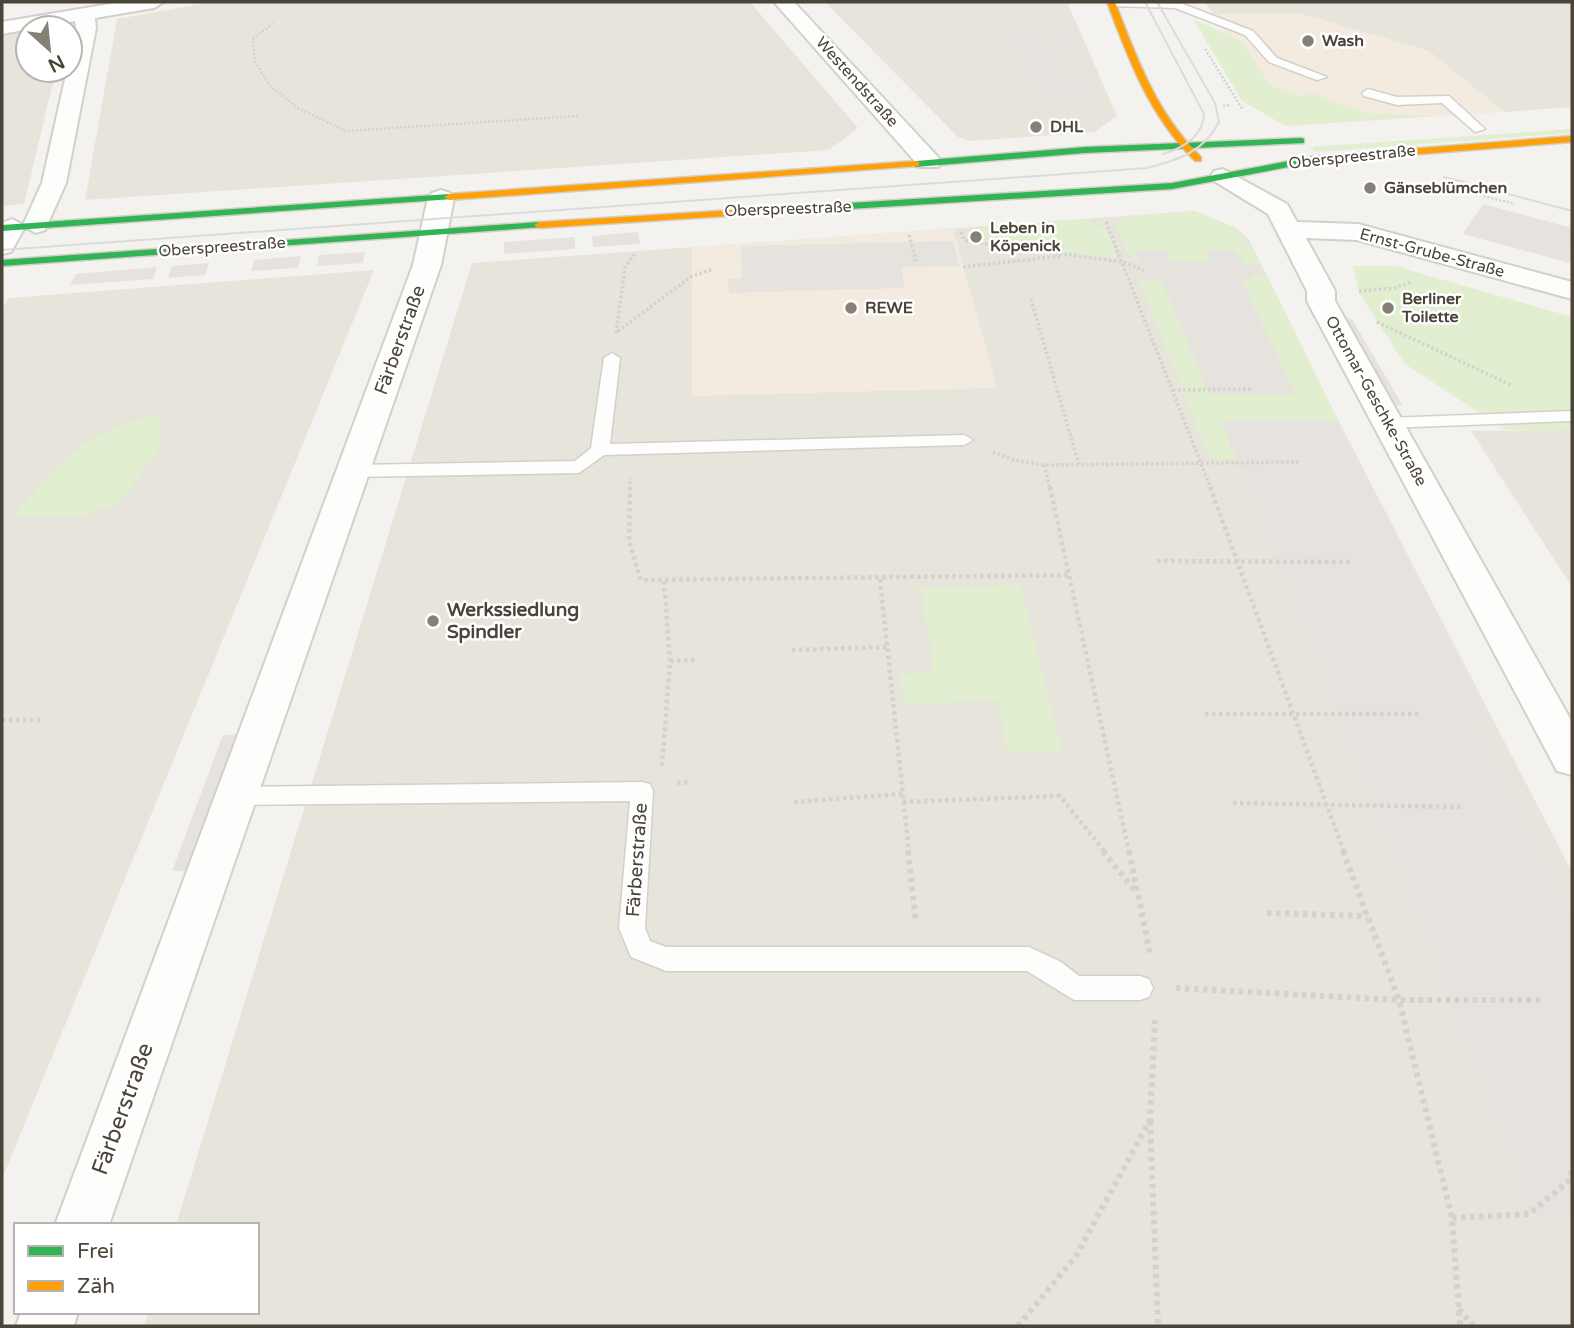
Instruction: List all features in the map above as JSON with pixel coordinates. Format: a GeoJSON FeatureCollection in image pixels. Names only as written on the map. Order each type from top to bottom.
{"type":"FeatureCollection","features":[{"type":"Feature","properties":{"kind":"main road","name":"Ottomar-Geschke-Straße"},"geometry":{"type":"LineString","coordinates":[[1112,2],[1155,104],[1181,147],[1223,176]]}},
{"type":"Feature","properties":{"kind":"main road"},"geometry":{"type":"LineString","coordinates":[[1453,130],[1486,128]]}},
{"type":"Feature","properties":{"kind":"main road","name":"Oberspreestraße"},"geometry":{"type":"LineString","coordinates":[[2,263],[929,162],[1323,139]]}},
{"type":"Feature","properties":{"kind":"main road","name":"Oberspreestraße"},"geometry":{"type":"LineString","coordinates":[[13,231],[438,215],[781,208],[1095,192],[1172,186],[1323,159],[1572,139]]}},
{"type":"Feature","properties":{"kind":"street"},"geometry":{"type":"LineString","coordinates":[[2,28],[153,2]]}},
{"type":"Feature","properties":{"kind":"street","name":"Westendstraße"},"geometry":{"type":"LineString","coordinates":[[784,2],[929,162]]}},
{"type":"Feature","properties":{"kind":"street"},"geometry":{"type":"LineString","coordinates":[[13,231],[54,183],[85,32],[84,13]]}},
{"type":"Feature","properties":{"kind":"street","name":"Ottomar-Geschke-Straße"},"geometry":{"type":"LineString","coordinates":[[1223,176],[1278,209],[1290,229],[1321,290],[1321,301],[1572,759]]}},
{"type":"Feature","properties":{"kind":"street","name":"Färberstraße"},"geometry":{"type":"LineString","coordinates":[[83,1223],[427,265],[438,215]]}},
{"type":"Feature","properties":{"kind":"street","name":"Ernst-Grube-Straße"},"geometry":{"type":"LineString","coordinates":[[1290,229],[1358,232],[1572,291]]}},
{"type":"Feature","properties":{"kind":"lane"},"geometry":{"type":"LineString","coordinates":[[1112,2],[1178,4],[1249,33],[1273,60],[1321,77]]}},
{"type":"Feature","properties":{"kind":"lane"},"geometry":{"type":"LineString","coordinates":[[1368,93],[1397,101],[1445,99],[1486,128]]}},
{"type":"Feature","properties":{"kind":"lane"},"geometry":{"type":"LineString","coordinates":[[600,450],[612,358]]}},
{"type":"Feature","properties":{"kind":"lane"},"geometry":{"type":"LineString","coordinates":[[1387,423],[1572,416]]}},
{"type":"Feature","properties":{"kind":"lane"},"geometry":{"type":"LineString","coordinates":[[353,471],[579,467],[600,450],[964,440]]}},
{"type":"Feature","properties":{"kind":"lane","name":"Färberstraße"},"geometry":{"type":"LineString","coordinates":[[237,796],[642,791],[632,928],[640,949],[666,959],[1028,959],[1052,970],[1074,988],[1148,988]]}},
{"type":"Feature","properties":{"kind":"path"},"geometry":{"type":"LineString","coordinates":[[1178,4],[1245,113]]}},
{"type":"Feature","properties":{"kind":"path"},"geometry":{"type":"LineString","coordinates":[[273,23],[253,39],[255,61],[269,85],[298,108],[346,131],[578,116]]}},
{"type":"Feature","properties":{"kind":"path"},"geometry":{"type":"LineString","coordinates":[[1223,106],[1230,105]]}},
{"type":"Feature","properties":{"kind":"path"},"geometry":{"type":"LineString","coordinates":[[1431,182],[1515,204]]}},
{"type":"Feature","properties":{"kind":"path"},"geometry":{"type":"LineString","coordinates":[[1103,214],[1202,463],[1235,562],[1399,1000],[1452,1219],[1460,1326]]}},
{"type":"Feature","properties":{"kind":"path"},"geometry":{"type":"LineString","coordinates":[[958,225],[965,241],[1123,262],[1144,270]]}},
{"type":"Feature","properties":{"kind":"path"},"geometry":{"type":"LineString","coordinates":[[907,228],[916,261]]}},
{"type":"Feature","properties":{"kind":"path"},"geometry":{"type":"LineString","coordinates":[[640,246],[625,268],[616,334],[692,276],[713,269]]}},
{"type":"Feature","properties":{"kind":"path"},"geometry":{"type":"LineString","coordinates":[[1321,290],[1376,290],[1402,286],[1423,275],[1439,254]]}},
{"type":"Feature","properties":{"kind":"path"},"geometry":{"type":"LineString","coordinates":[[963,267],[1073,256]]}},
{"type":"Feature","properties":{"kind":"path"},"geometry":{"type":"LineString","coordinates":[[1321,290],[1406,338],[1513,386]]}},
{"type":"Feature","properties":{"kind":"path"},"geometry":{"type":"LineString","coordinates":[[1031,299],[1079,465]]}},
{"type":"Feature","properties":{"kind":"path"},"geometry":{"type":"LineString","coordinates":[[1173,390],[1252,389]]}},
{"type":"Feature","properties":{"kind":"path"},"geometry":{"type":"LineString","coordinates":[[964,440],[1014,460],[1044,465],[1301,462]]}},
{"type":"Feature","properties":{"kind":"path"},"geometry":{"type":"LineString","coordinates":[[600,450],[631,467],[629,541],[641,580],[1071,575]]}},
{"type":"Feature","properties":{"kind":"path"},"geometry":{"type":"LineString","coordinates":[[1044,465],[1071,575],[1137,892],[1148,988],[1158,1326]]}},
{"type":"Feature","properties":{"kind":"path"},"geometry":{"type":"LineString","coordinates":[[1157,561],[1352,562]]}},
{"type":"Feature","properties":{"kind":"path"},"geometry":{"type":"LineString","coordinates":[[880,579],[920,959]]}},
{"type":"Feature","properties":{"kind":"path"},"geometry":{"type":"LineString","coordinates":[[642,791],[660,791],[670,661],[664,580]]}},
{"type":"Feature","properties":{"kind":"path"},"geometry":{"type":"LineString","coordinates":[[792,650],[887,647]]}},
{"type":"Feature","properties":{"kind":"path"},"geometry":{"type":"LineString","coordinates":[[670,661],[696,660]]}},
{"type":"Feature","properties":{"kind":"path"},"geometry":{"type":"LineString","coordinates":[[1205,714],[1422,715]]}},
{"type":"Feature","properties":{"kind":"path"},"geometry":{"type":"LineString","coordinates":[[2,720],[44,720]]}},
{"type":"Feature","properties":{"kind":"path"},"geometry":{"type":"LineString","coordinates":[[794,802],[902,794]]}},
{"type":"Feature","properties":{"kind":"path"},"geometry":{"type":"LineString","coordinates":[[903,802],[1060,796],[1137,892]]}},
{"type":"Feature","properties":{"kind":"path"},"geometry":{"type":"LineString","coordinates":[[1233,803],[1461,807]]}},
{"type":"Feature","properties":{"kind":"path"},"geometry":{"type":"LineString","coordinates":[[1267,912],[1367,916]]}},
{"type":"Feature","properties":{"kind":"path"},"geometry":{"type":"LineString","coordinates":[[1148,988],[1399,1000],[1544,1000]]}},
{"type":"Feature","properties":{"kind":"path"},"geometry":{"type":"LineString","coordinates":[[1018,1326],[1076,1256],[1150,1120]]}},
{"type":"Feature","properties":{"kind":"path"},"geometry":{"type":"LineString","coordinates":[[1452,1219],[1530,1214],[1570,1180],[1572,1169]]}},
{"type":"Feature","properties":{"kind":"path"},"geometry":{"type":"LineString","coordinates":[[1459,1308],[1473,1326]]}},
{"type":"Feature","properties":{"kind":"shaded area"},"geometry":{"type":"Polygon","coordinates":[[[212,2],[750,2],[858,128],[829,150],[85,200],[117,19],[212,2]]]}},
{"type":"Feature","properties":{"kind":"shaded area"},"geometry":{"type":"Polygon","coordinates":[[[825,2],[1067,2],[1117,116],[1095,132],[971,141],[958,137],[825,2]]]}},
{"type":"Feature","properties":{"kind":"shaded area"},"geometry":{"type":"Polygon","coordinates":[[[1205,2],[1572,2],[1572,107],[1505,112],[1428,51],[1302,14],[1213,14],[1205,2]]]}},
{"type":"Feature","properties":{"kind":"shaded area"},"geometry":{"type":"Polygon","coordinates":[[[1213,14],[1302,14],[1429,51],[1505,112],[1286,126],[1213,14]]]}},
{"type":"Feature","properties":{"kind":"shaded area"},"geometry":{"type":"Polygon","coordinates":[[[1002,26],[1069,26],[1080,46],[1050,46],[1046,40],[1027,44],[1029,47],[1045,45],[1063,63],[1048,65],[1055,71],[1070,69],[1103,103],[1056,108],[1009,61],[1023,59],[1019,54],[1004,55],[989,41],[1004,39],[1002,26]]]}},
{"type":"Feature","properties":{"kind":"shaded area"},"geometry":{"type":"Polygon","coordinates":[[[14,34],[14,84],[53,84],[24,204],[2,206],[2,36],[14,34]]]}},
{"type":"Feature","properties":{"kind":"shaded area"},"geometry":{"type":"Polygon","coordinates":[[[1483,204],[1572,228],[1570,263],[1463,234],[1483,204]]]}},
{"type":"Feature","properties":{"kind":"shaded area"},"geometry":{"type":"Polygon","coordinates":[[[1195,211],[1234,227],[1248,238],[1338,420],[1572,872],[1572,1326],[144,1326],[148,1314],[259,1314],[259,1223],[177,1223],[472,263],[1195,211]]]}},
{"type":"Feature","properties":{"kind":"shaded area"},"geometry":{"type":"Polygon","coordinates":[[[953,229],[997,388],[692,396],[692,247],[953,229]]]}},
{"type":"Feature","properties":{"kind":"shaded area"},"geometry":{"type":"Polygon","coordinates":[[[638,232],[640,244],[593,247],[592,236],[638,232]]]}},
{"type":"Feature","properties":{"kind":"shaded area"},"geometry":{"type":"Polygon","coordinates":[[[575,237],[575,249],[504,254],[504,242],[575,237]]]}},
{"type":"Feature","properties":{"kind":"shaded area"},"geometry":{"type":"Polygon","coordinates":[[[953,241],[960,266],[901,267],[905,288],[729,293],[728,279],[742,278],[741,246],[953,241]]]}},
{"type":"Feature","properties":{"kind":"shaded area"},"geometry":{"type":"Polygon","coordinates":[[[1135,250],[1166,251],[1170,261],[1211,262],[1206,251],[1234,250],[1244,264],[1251,266],[1255,275],[1242,281],[1295,394],[1209,394],[1163,281],[1150,281],[1135,250]]]}},
{"type":"Feature","properties":{"kind":"shaded area"},"geometry":{"type":"Polygon","coordinates":[[[365,252],[363,263],[317,266],[319,255],[365,252]]]}},
{"type":"Feature","properties":{"kind":"shaded area"},"geometry":{"type":"Polygon","coordinates":[[[301,256],[298,268],[251,271],[254,260],[301,256]]]}},
{"type":"Feature","properties":{"kind":"shaded area"},"geometry":{"type":"Polygon","coordinates":[[[209,263],[205,275],[168,278],[172,266],[209,263]]]}},
{"type":"Feature","properties":{"kind":"shaded area"},"geometry":{"type":"Polygon","coordinates":[[[157,267],[153,279],[70,285],[76,274],[157,267]]]}},
{"type":"Feature","properties":{"kind":"shaded area"},"geometry":{"type":"Polygon","coordinates":[[[374,270],[2,1179],[2,307],[9,298],[374,270]]]}},
{"type":"Feature","properties":{"kind":"shaded area"},"geometry":{"type":"Polygon","coordinates":[[[1340,319],[1352,319],[1403,406],[1390,406],[1340,319]]]}},
{"type":"Feature","properties":{"kind":"shaded area"},"geometry":{"type":"Polygon","coordinates":[[[1221,420],[1338,420],[1491,724],[1476,724],[1572,917],[1572,1215],[1529,1214],[1221,420]]]}},
{"type":"Feature","properties":{"kind":"shaded area"},"geometry":{"type":"Polygon","coordinates":[[[1572,430],[1572,587],[1471,431],[1572,430]]]}},
{"type":"Feature","properties":{"kind":"shaded area"},"geometry":{"type":"Polygon","coordinates":[[[240,734],[190,871],[172,871],[223,735],[240,734]]]}},
{"type":"Feature","properties":{"kind":"green space"},"geometry":{"type":"Polygon","coordinates":[[[1193,19],[1243,42],[1270,85],[1301,96],[1308,92],[1366,113],[1435,116],[1286,126],[1242,101],[1193,19]]]}},
{"type":"Feature","properties":{"kind":"green space"},"geometry":{"type":"Polygon","coordinates":[[[1572,129],[1572,133],[1315,152],[1310,147],[1572,129]]]}},
{"type":"Feature","properties":{"kind":"green space"},"geometry":{"type":"Polygon","coordinates":[[[1195,211],[1235,230],[1248,243],[1262,265],[1244,264],[1207,251],[1211,262],[1170,261],[1135,251],[1139,260],[1131,260],[1117,226],[1127,216],[1195,211]]]}},
{"type":"Feature","properties":{"kind":"green space"},"geometry":{"type":"Polygon","coordinates":[[[1087,219],[1108,232],[1117,259],[985,241],[978,227],[1087,219]]]}},
{"type":"Feature","properties":{"kind":"green space"},"geometry":{"type":"Polygon","coordinates":[[[1353,266],[1395,266],[1572,317],[1572,430],[1506,430],[1405,364],[1359,293],[1353,266]]]}},
{"type":"Feature","properties":{"kind":"green space"},"geometry":{"type":"Polygon","coordinates":[[[1255,275],[1267,275],[1338,420],[1222,420],[1236,459],[1209,458],[1139,280],[1162,281],[1209,394],[1295,393],[1241,281],[1249,280],[1255,275]]]}},
{"type":"Feature","properties":{"kind":"green space"},"geometry":{"type":"Polygon","coordinates":[[[160,415],[161,447],[120,502],[81,517],[13,516],[61,464],[94,438],[135,421],[160,415]]]}},
{"type":"Feature","properties":{"kind":"green space"},"geometry":{"type":"Polygon","coordinates":[[[1020,585],[1062,751],[1008,753],[997,701],[904,704],[900,674],[934,672],[921,588],[1020,585]]]}},
{"type":"Feature","properties":{"kind":"tram line"},"geometry":{"type":"LineString","coordinates":[[1145,2],[1204,114],[1200,129],[1191,140],[1163,154]]}},
{"type":"Feature","properties":{"kind":"tram line"},"geometry":{"type":"LineString","coordinates":[[2,250],[1147,168],[1169,162],[1198,148],[1219,122],[1215,103],[1157,2]]}},
{"type":"Feature","properties":{"kind":"tram line"},"geometry":{"type":"LineString","coordinates":[[1444,177],[1572,211]]}},
{"type":"Feature","properties":{"kind":"traffic: fast"},"geometry":{"type":"LineString","coordinates":[[916,164],[1085,150],[1301,141]]}},
{"type":"Feature","properties":{"kind":"traffic: fast"},"geometry":{"type":"LineString","coordinates":[[833,207],[1172,186],[1310,160],[1370,155]]}},
{"type":"Feature","properties":{"kind":"traffic: fast"},"geometry":{"type":"LineString","coordinates":[[2,228],[449,197]]}},
{"type":"Feature","properties":{"kind":"traffic: fast"},"geometry":{"type":"LineString","coordinates":[[2,263],[539,225]]}},
{"type":"Feature","properties":{"kind":"traffic: slow"},"geometry":{"type":"LineString","coordinates":[[1111,2],[1136,66],[1156,107],[1182,143],[1198,159]]}},
{"type":"Feature","properties":{"kind":"traffic: slow"},"geometry":{"type":"LineString","coordinates":[[1370,155],[1572,139]]}},
{"type":"Feature","properties":{"kind":"traffic: slow"},"geometry":{"type":"LineString","coordinates":[[449,197],[916,164]]}},
{"type":"Feature","properties":{"kind":"traffic: slow"},"geometry":{"type":"LineString","coordinates":[[539,225],[833,207]]}},
{"type":"Feature","properties":{"kind":"place","name":"Wash"},"geometry":{"type":"Point","coordinates":[1308,41]}},
{"type":"Feature","properties":{"kind":"place","name":"DHL"},"geometry":{"type":"Point","coordinates":[1036,127]}},
{"type":"Feature","properties":{"kind":"place","name":"Gänseblümchen"},"geometry":{"type":"Point","coordinates":[1370,188]}},
{"type":"Feature","properties":{"kind":"place","name":"Leben in Köpenick"},"geometry":{"type":"Point","coordinates":[976,237]}},
{"type":"Feature","properties":{"kind":"place","name":"REWE"},"geometry":{"type":"Point","coordinates":[851,308]}},
{"type":"Feature","properties":{"kind":"place","name":"Berliner Toilette"},"geometry":{"type":"Point","coordinates":[1388,308]}},
{"type":"Feature","properties":{"kind":"place","name":"Werkssiedlung Spindler"},"geometry":{"type":"Point","coordinates":[433,621]}}]}
